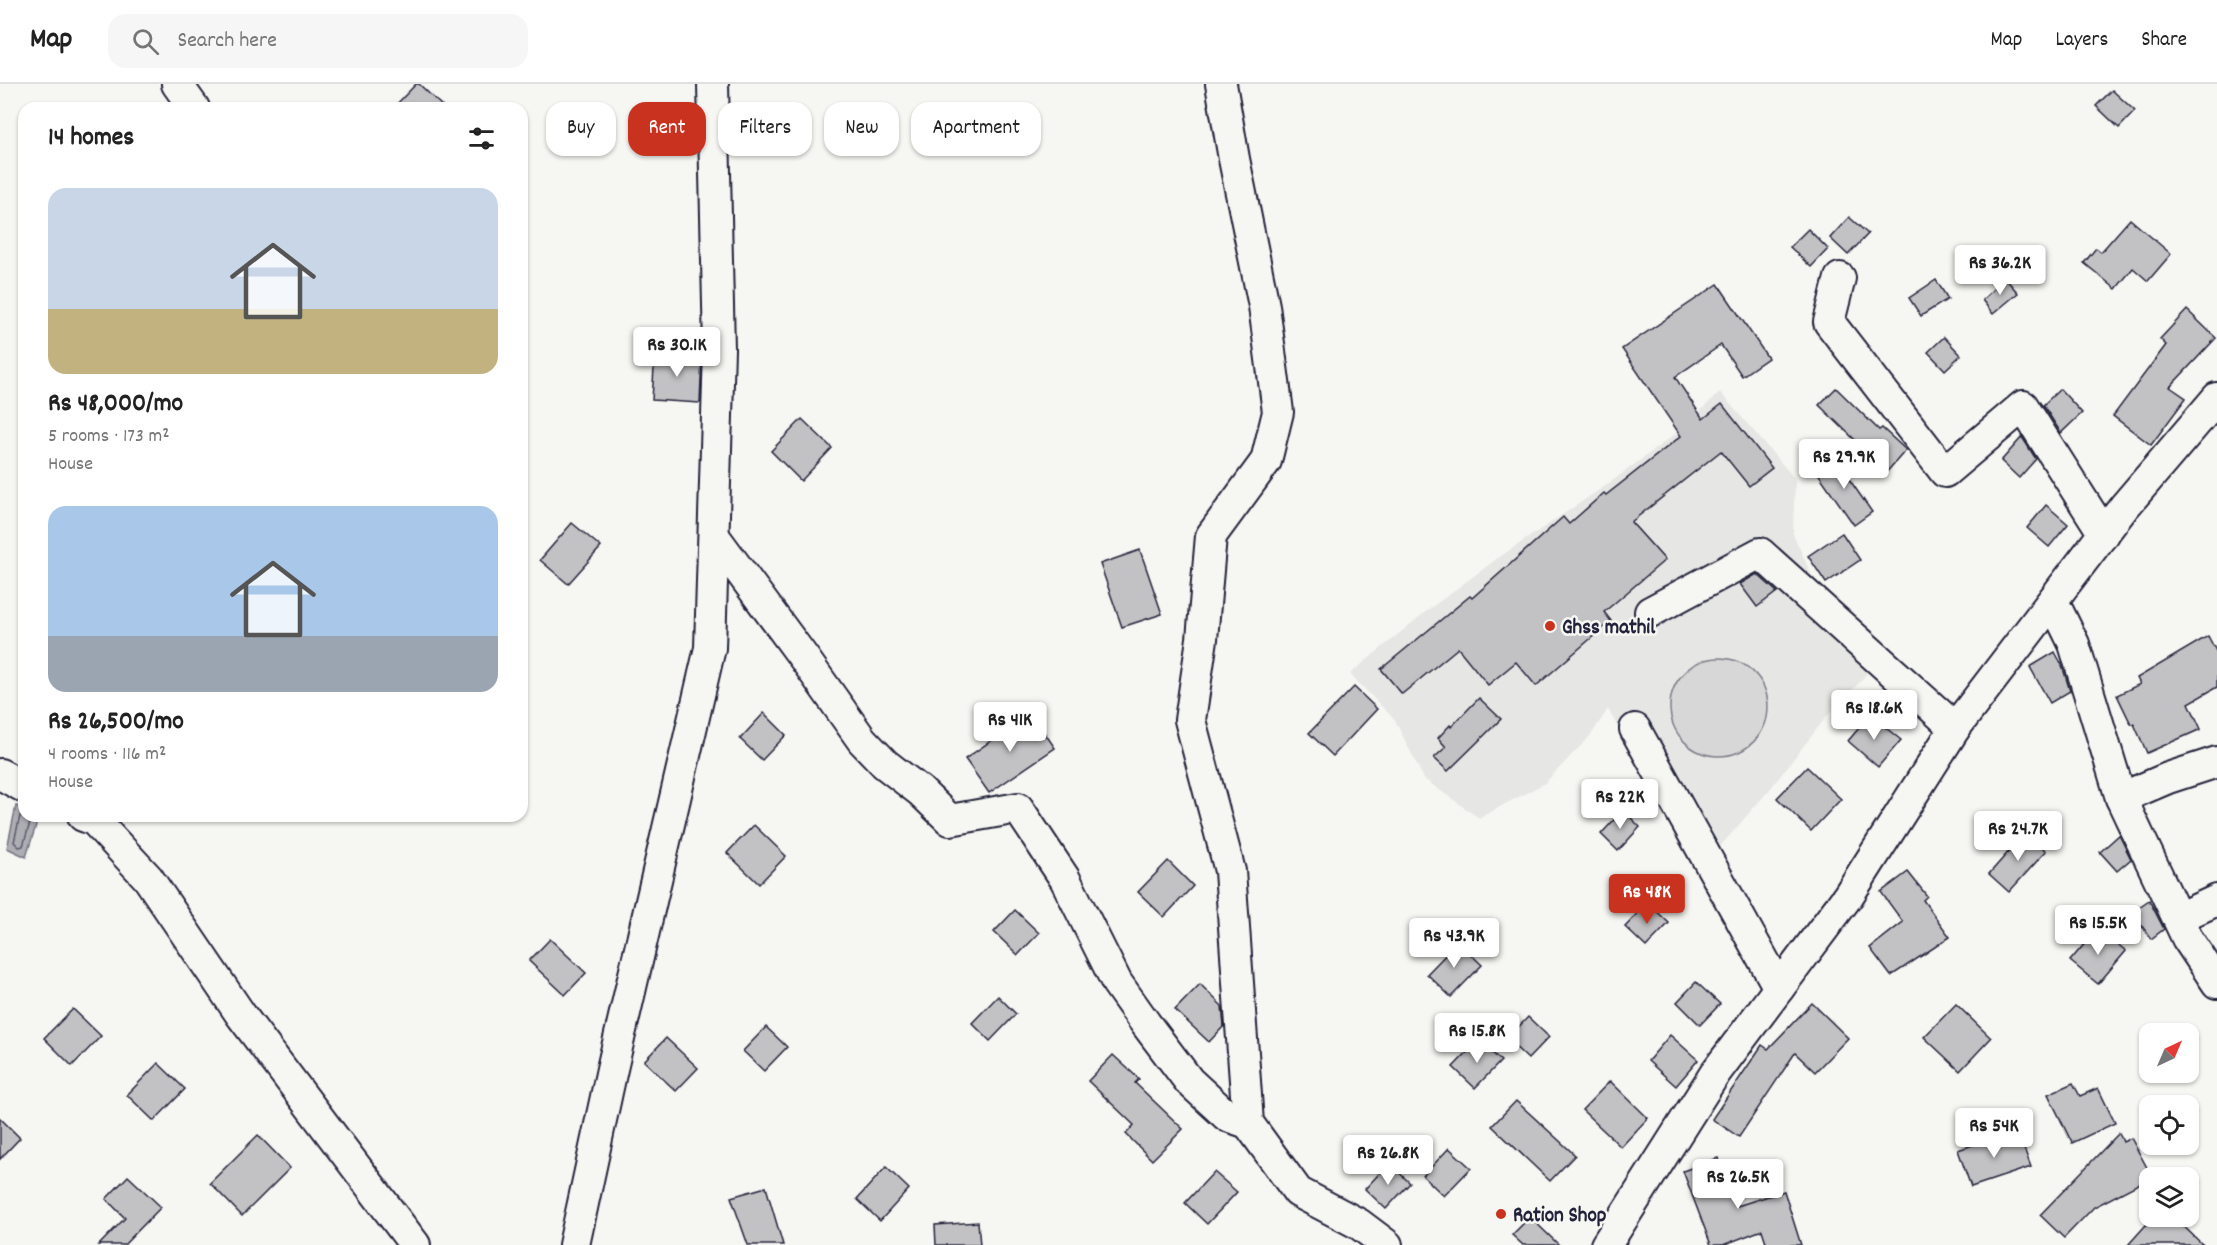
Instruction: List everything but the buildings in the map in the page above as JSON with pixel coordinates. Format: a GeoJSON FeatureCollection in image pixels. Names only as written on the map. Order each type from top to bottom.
{"type":"FeatureCollection","features":[{"type":"Feature","properties":{"kind":"street"},"geometry":{"type":"LineString","coordinates":[[177,84],[190,102]]}},
{"type":"Feature","properties":{"kind":"street"},"geometry":{"type":"LineString","coordinates":[[574,1245],[612,1069],[710,648],[719,349],[713,84]]}},
{"type":"Feature","properties":{"kind":"street"},"geometry":{"type":"LineString","coordinates":[[1221,84],[1264,306],[1278,412],[1266,461],[1211,536],[1202,639],[1190,720],[1230,871],[1248,1123],[1298,1191],[1359,1224],[1387,1245]]}},
{"type":"Feature","properties":{"kind":"street"},"geometry":{"type":"LineString","coordinates":[[1840,278],[1829,322],[1945,472],[2023,406],[2104,534]]}},
{"type":"Feature","properties":{"kind":"street"},"geometry":{"type":"LineString","coordinates":[[1606,1245],[1716,1072],[1848,896],[1955,728],[2124,507],[2217,398]]}},
{"type":"Feature","properties":{"kind":"street"},"geometry":{"type":"LineString","coordinates":[[714,536],[862,740],[885,764],[920,791],[950,820],[1018,808],[1065,879],[1117,983],[1146,1024],[1196,1088],[1227,1116],[1248,1123]]}},
{"type":"Feature","properties":{"kind":"street"},"geometry":{"type":"LineString","coordinates":[[1650,612],[1760,553],[1955,728]]}},
{"type":"Feature","properties":{"kind":"street"},"geometry":{"type":"LineString","coordinates":[[2053,601],[2074,644],[2121,798],[2187,938],[2217,983]]}},
{"type":"Feature","properties":{"kind":"street"},"geometry":{"type":"LineString","coordinates":[[1635,729],[1779,988]]}},
{"type":"Feature","properties":{"kind":"street"},"geometry":{"type":"LineString","coordinates":[[2121,798],[2168,778],[2217,762]]}},
{"type":"Feature","properties":{"kind":"street"},"geometry":{"type":"LineString","coordinates":[[0,774],[18,784]]}},
{"type":"Feature","properties":{"kind":"street"},"geometry":{"type":"LineString","coordinates":[[96,822],[148,878],[242,1014],[415,1245]]}},
{"type":"Feature","properties":{"kind":"street"},"geometry":{"type":"LineString","coordinates":[[2178,918],[2217,900]]}},
{"type":"Feature","properties":{"kind":"shaded area"},"geometry":{"type":"Polygon","coordinates":[[[1720,392],[1795,479],[1793,534],[1819,591],[1875,662],[1861,681],[1827,716],[1770,789],[1704,865],[1661,807],[1608,709],[1591,735],[1545,783],[1479,818],[1424,779],[1395,720],[1350,674],[1424,613],[1498,558],[1608,484],[1683,428],[1720,392]]]}},
{"type":"Feature","properties":{"kind":"shaded area"},"geometry":{"type":"Polygon","coordinates":[[[1719,658],[1738,662],[1754,672],[1764,688],[1768,707],[1764,726],[1754,742],[1738,752],[1719,756],[1700,752],[1684,742],[1674,726],[1670,707],[1674,688],[1684,672],[1700,662],[1719,658]]]}},
{"type":"Feature","properties":{"kind":"water"},"geometry":{"type":"Polygon","coordinates":[[[16,806],[18,806],[18,822],[37,822],[26,857],[7,848],[16,806]]]}},
{"type":"Feature","properties":{"kind":"place","name":"Ghss mathil"},"geometry":{"type":"Point","coordinates":[1550,626]}},
{"type":"Feature","properties":{"kind":"place","name":"Ration Shop"},"geometry":{"type":"Point","coordinates":[1501,1214]}}]}
